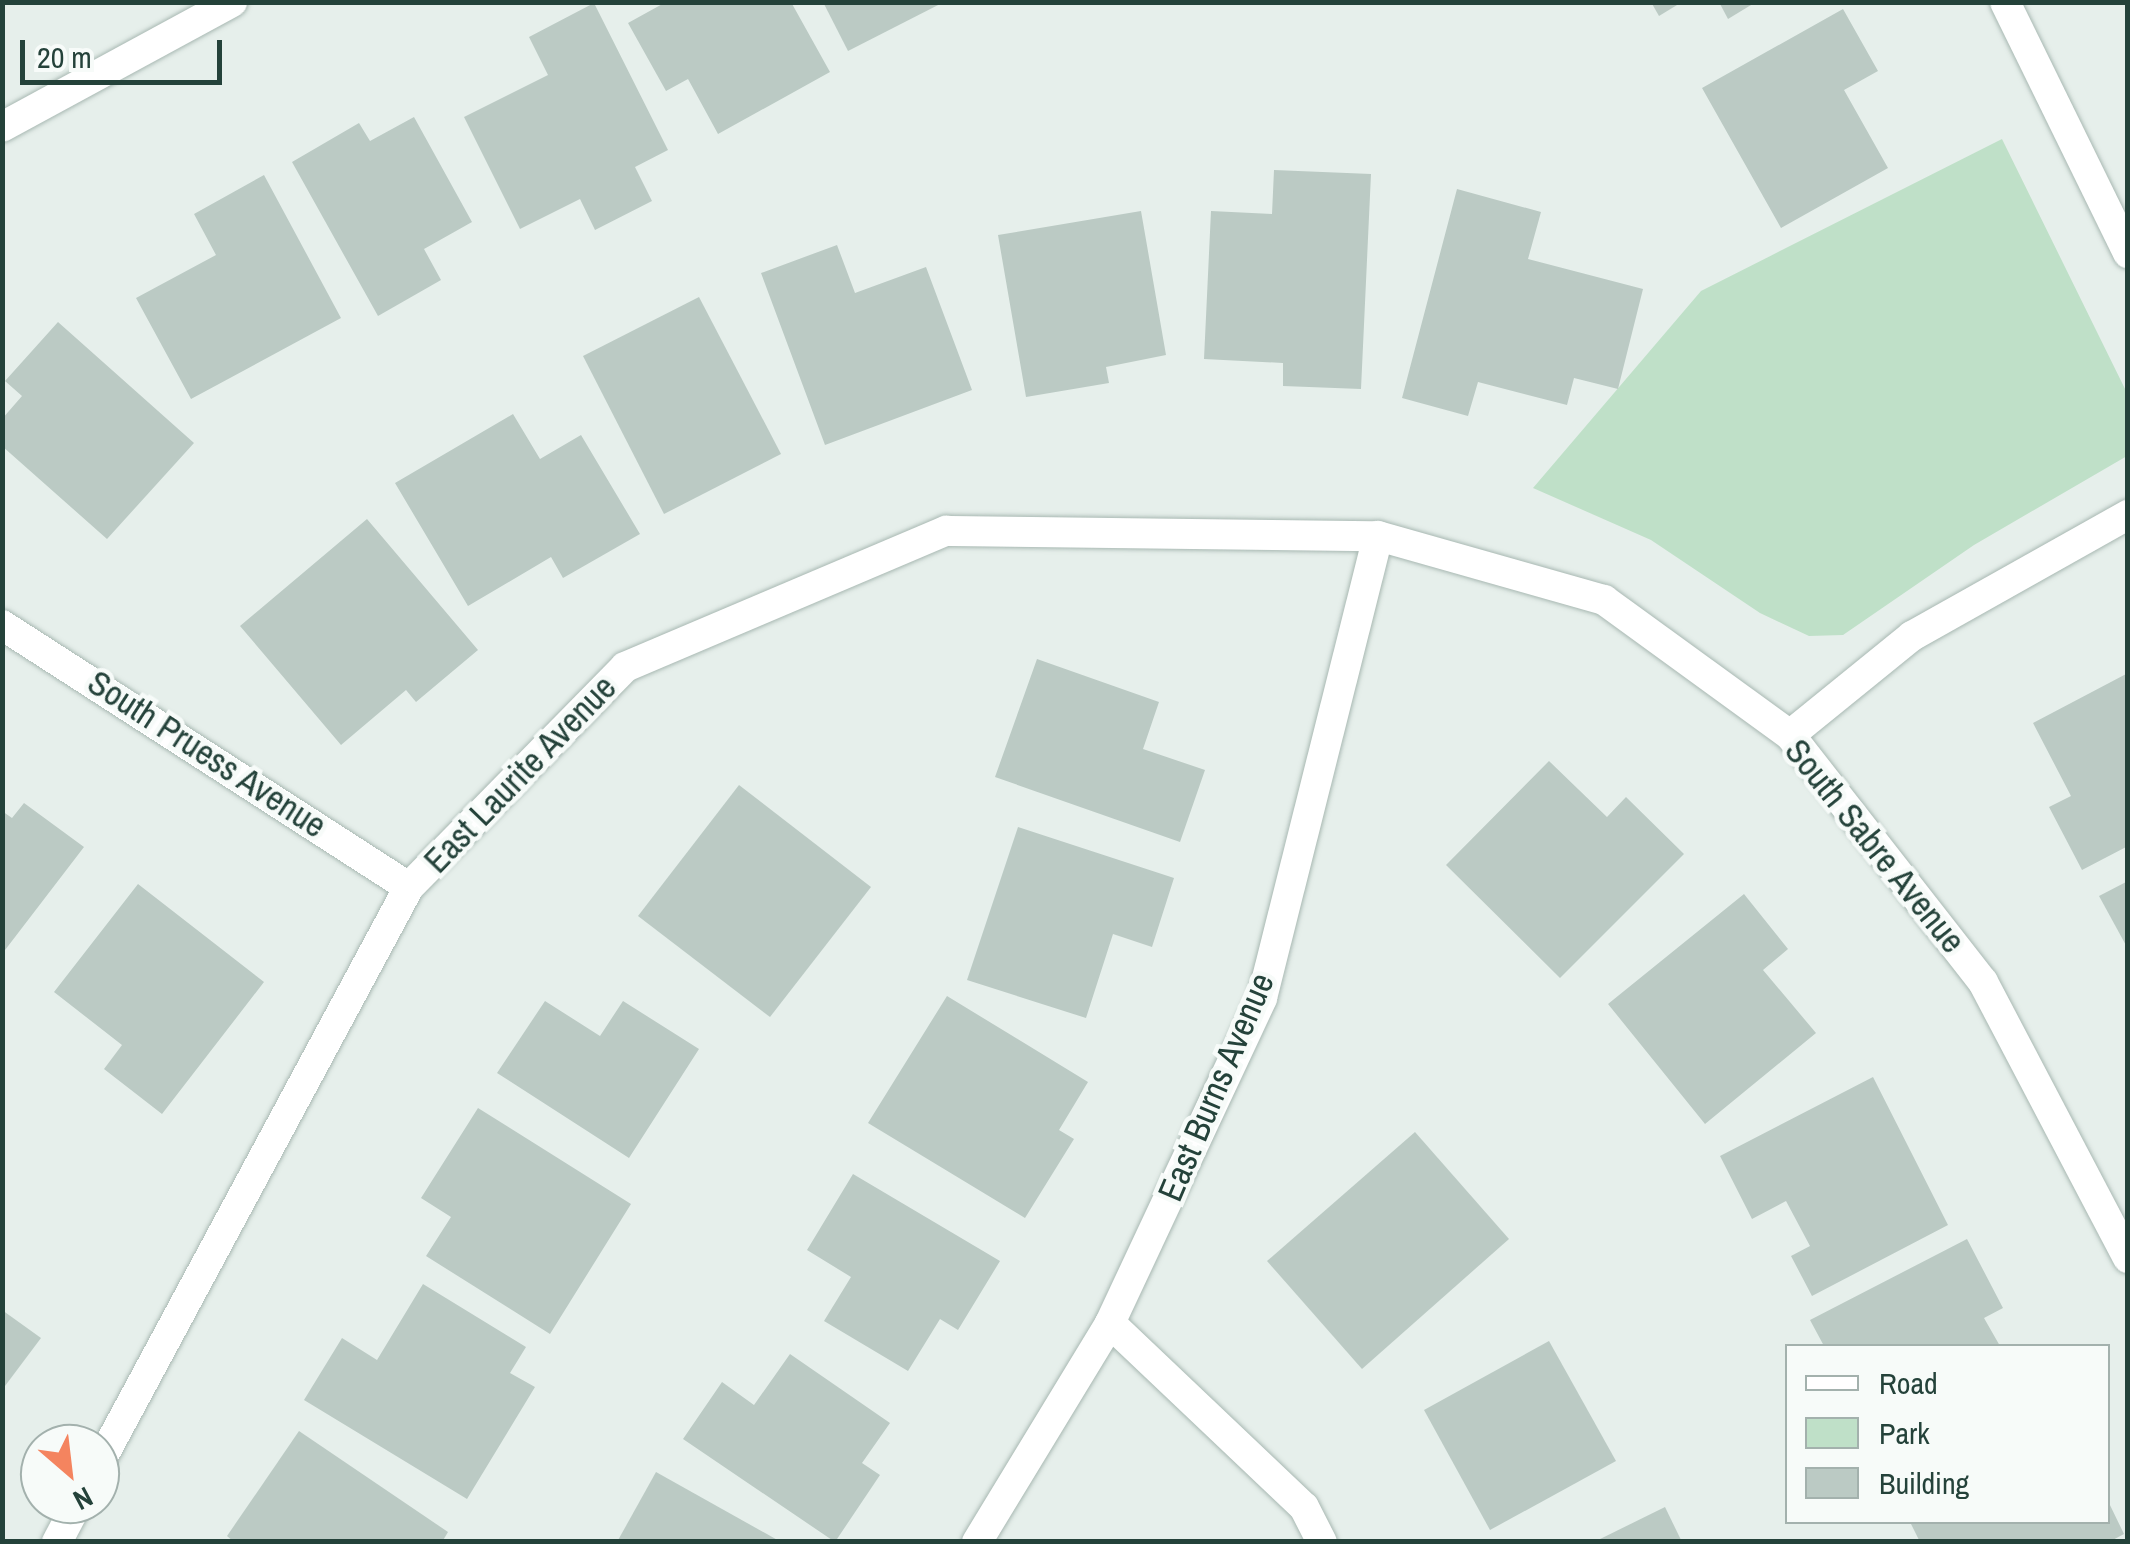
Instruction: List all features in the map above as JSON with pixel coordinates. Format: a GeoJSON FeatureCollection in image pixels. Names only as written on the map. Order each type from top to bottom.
{"type":"FeatureCollection","features":[{"type":"Feature","properties":{"kind":"street"},"geometry":{"type":"LineString","coordinates":[[2,127],[232,2]]}},
{"type":"Feature","properties":{"kind":"street"},"geometry":{"type":"LineString","coordinates":[[2004,2],[2128,252]]}},
{"type":"Feature","properties":{"kind":"street"},"geometry":{"type":"LineString","coordinates":[[1790,735],[1912,636],[2128,516]]}},
{"type":"Feature","properties":{"kind":"street","name":"East Laurite Avenue"},"geometry":{"type":"LineString","coordinates":[[120,1425],[410,887],[625,667],[946,530],[1378,536]]}},
{"type":"Feature","properties":{"kind":"street","name":"South Sabre Avenue"},"geometry":{"type":"LineString","coordinates":[[1378,536],[1604,600],[1790,735],[1983,982],[2128,1258]]}},
{"type":"Feature","properties":{"kind":"street","name":"East Burns Avenue"},"geometry":{"type":"LineString","coordinates":[[978,1542],[1110,1323],[1262,998],[1378,536]]}},
{"type":"Feature","properties":{"kind":"street","name":"South Pruess Avenue"},"geometry":{"type":"LineString","coordinates":[[2,624],[410,887]]}},
{"type":"Feature","properties":{"kind":"street"},"geometry":{"type":"LineString","coordinates":[[1110,1323],[1304,1508],[1322,1542]]}},
{"type":"Feature","properties":{"kind":"green space"},"geometry":{"type":"Polygon","coordinates":[[[2002,139],[2127,393],[2127,456],[1974,545],[1843,635],[1809,636],[1760,613],[1651,540],[1533,488],[1701,291],[2002,139]]]}},
{"type":"Feature","properties":{"kind":"building"},"geometry":{"type":"Polygon","coordinates":[[[666,2],[791,2],[830,72],[718,134],[688,79],[666,91],[628,23],[666,2]]]}},
{"type":"Feature","properties":{"kind":"building"},"geometry":{"type":"Polygon","coordinates":[[[823,2],[944,2],[848,51],[823,2]]]}},
{"type":"Feature","properties":{"kind":"building"},"geometry":{"type":"Polygon","coordinates":[[[1651,2],[1682,2],[1659,16],[1651,2]]]}},
{"type":"Feature","properties":{"kind":"building"},"geometry":{"type":"Polygon","coordinates":[[[1719,2],[1756,2],[1728,19],[1719,2]]]}},
{"type":"Feature","properties":{"kind":"building"},"geometry":{"type":"Polygon","coordinates":[[[594,3],[668,150],[635,167],[652,201],[595,230],[580,199],[520,229],[464,117],[548,75],[529,37],[594,3]]]}},
{"type":"Feature","properties":{"kind":"building"},"geometry":{"type":"Polygon","coordinates":[[[1843,9],[1878,71],[1844,90],[1888,168],[1781,228],[1702,88],[1843,9]]]}},
{"type":"Feature","properties":{"kind":"building"},"geometry":{"type":"Polygon","coordinates":[[[414,117],[472,222],[424,249],[441,280],[378,316],[292,162],[359,123],[370,141],[414,117]]]}},
{"type":"Feature","properties":{"kind":"building"},"geometry":{"type":"Polygon","coordinates":[[[1274,170],[1371,174],[1361,389],[1283,386],[1283,363],[1204,359],[1211,211],[1272,214],[1274,170]]]}},
{"type":"Feature","properties":{"kind":"building"},"geometry":{"type":"Polygon","coordinates":[[[264,175],[341,318],[191,399],[136,298],[216,255],[194,214],[264,175]]]}},
{"type":"Feature","properties":{"kind":"building"},"geometry":{"type":"Polygon","coordinates":[[[1457,189],[1541,212],[1528,259],[1643,289],[1618,389],[1574,378],[1567,405],[1478,382],[1468,416],[1402,398],[1457,189]]]}},
{"type":"Feature","properties":{"kind":"building"},"geometry":{"type":"Polygon","coordinates":[[[1141,211],[1166,355],[1106,367],[1109,383],[1026,397],[998,235],[1141,211]]]}},
{"type":"Feature","properties":{"kind":"building"},"geometry":{"type":"Polygon","coordinates":[[[837,245],[855,293],[926,267],[972,390],[825,445],[761,273],[837,245]]]}},
{"type":"Feature","properties":{"kind":"building"},"geometry":{"type":"Polygon","coordinates":[[[699,297],[781,454],[664,514],[583,356],[699,297]]]}},
{"type":"Feature","properties":{"kind":"building"},"geometry":{"type":"Polygon","coordinates":[[[58,322],[194,443],[107,539],[2,446],[2,419],[22,396],[5,381],[58,322]]]}},
{"type":"Feature","properties":{"kind":"building"},"geometry":{"type":"Polygon","coordinates":[[[513,414],[540,459],[581,435],[640,534],[563,578],[551,557],[468,606],[395,483],[513,414]]]}},
{"type":"Feature","properties":{"kind":"building"},"geometry":{"type":"Polygon","coordinates":[[[367,519],[478,650],[416,702],[406,690],[341,745],[240,626],[367,519]]]}},
{"type":"Feature","properties":{"kind":"building"},"geometry":{"type":"Polygon","coordinates":[[[1037,659],[1159,702],[1143,749],[1205,770],[1180,842],[995,777],[1037,659]]]}},
{"type":"Feature","properties":{"kind":"building"},"geometry":{"type":"Polygon","coordinates":[[[2128,673],[2128,846],[2082,870],[2049,807],[2071,796],[2033,723],[2128,673]]]}},
{"type":"Feature","properties":{"kind":"building"},"geometry":{"type":"Polygon","coordinates":[[[1549,761],[1607,817],[1626,797],[1684,854],[1560,978],[1446,865],[1549,761]]]}},
{"type":"Feature","properties":{"kind":"building"},"geometry":{"type":"Polygon","coordinates":[[[739,785],[871,887],[770,1017],[638,916],[739,785]]]}},
{"type":"Feature","properties":{"kind":"building"},"geometry":{"type":"Polygon","coordinates":[[[24,803],[84,847],[2,954],[2,811],[12,818],[24,803]]]}},
{"type":"Feature","properties":{"kind":"building"},"geometry":{"type":"Polygon","coordinates":[[[1018,827],[1174,878],[1152,947],[1113,934],[1086,1018],[967,980],[1018,827]]]}},
{"type":"Feature","properties":{"kind":"building"},"geometry":{"type":"Polygon","coordinates":[[[2128,881],[2128,949],[2099,896],[2128,881]]]}},
{"type":"Feature","properties":{"kind":"building"},"geometry":{"type":"Polygon","coordinates":[[[138,884],[264,982],[162,1114],[104,1069],[122,1045],[54,992],[138,884]]]}},
{"type":"Feature","properties":{"kind":"building"},"geometry":{"type":"Polygon","coordinates":[[[1744,894],[1788,949],[1763,970],[1816,1033],[1705,1124],[1608,1004],[1744,894]]]}},
{"type":"Feature","properties":{"kind":"building"},"geometry":{"type":"Polygon","coordinates":[[[947,996],[1088,1082],[1059,1130],[1074,1139],[1025,1218],[868,1123],[947,996]]]}},
{"type":"Feature","properties":{"kind":"building"},"geometry":{"type":"Polygon","coordinates":[[[545,1001],[600,1036],[623,1001],[699,1049],[629,1158],[497,1073],[545,1001]]]}},
{"type":"Feature","properties":{"kind":"building"},"geometry":{"type":"Polygon","coordinates":[[[1873,1077],[1948,1225],[1812,1296],[1791,1256],[1810,1246],[1786,1201],[1752,1219],[1720,1156],[1873,1077]]]}},
{"type":"Feature","properties":{"kind":"building"},"geometry":{"type":"Polygon","coordinates":[[[478,1108],[631,1204],[550,1334],[426,1256],[451,1217],[421,1198],[478,1108]]]}},
{"type":"Feature","properties":{"kind":"building"},"geometry":{"type":"Polygon","coordinates":[[[1415,1132],[1509,1239],[1362,1369],[1267,1261],[1415,1132]]]}},
{"type":"Feature","properties":{"kind":"building"},"geometry":{"type":"Polygon","coordinates":[[[853,1174],[1000,1261],[958,1330],[940,1319],[908,1371],[824,1321],[851,1277],[807,1250],[853,1174]]]}},
{"type":"Feature","properties":{"kind":"building"},"geometry":{"type":"Polygon","coordinates":[[[1967,1239],[2003,1308],[1984,1318],[1999,1344],[1823,1344],[1810,1320],[1967,1239]]]}},
{"type":"Feature","properties":{"kind":"building"},"geometry":{"type":"Polygon","coordinates":[[[423,1284],[526,1347],[510,1373],[535,1387],[467,1499],[304,1400],[342,1338],[377,1360],[423,1284]]]}},
{"type":"Feature","properties":{"kind":"building"},"geometry":{"type":"Polygon","coordinates":[[[2,1310],[41,1338],[2,1390],[2,1310]]]}},
{"type":"Feature","properties":{"kind":"building"},"geometry":{"type":"Polygon","coordinates":[[[1549,1341],[1616,1461],[1490,1530],[1424,1410],[1549,1341]]]}},
{"type":"Feature","properties":{"kind":"building"},"geometry":{"type":"Polygon","coordinates":[[[790,1354],[890,1423],[862,1463],[880,1475],[835,1542],[683,1439],[722,1382],[754,1405],[790,1354]]]}},
{"type":"Feature","properties":{"kind":"building"},"geometry":{"type":"Polygon","coordinates":[[[299,1431],[448,1532],[442,1542],[234,1542],[227,1536],[299,1431]]]}},
{"type":"Feature","properties":{"kind":"building"},"geometry":{"type":"Polygon","coordinates":[[[656,1472],[781,1542],[617,1542],[656,1472]]]}},
{"type":"Feature","properties":{"kind":"building"},"geometry":{"type":"Polygon","coordinates":[[[2110,1505],[2124,1534],[2109,1542],[1920,1542],[1911,1524],[2110,1524],[2110,1505]]]}},
{"type":"Feature","properties":{"kind":"building"},"geometry":{"type":"Polygon","coordinates":[[[1665,1507],[1682,1542],[1594,1542],[1665,1507]]]}}]}
